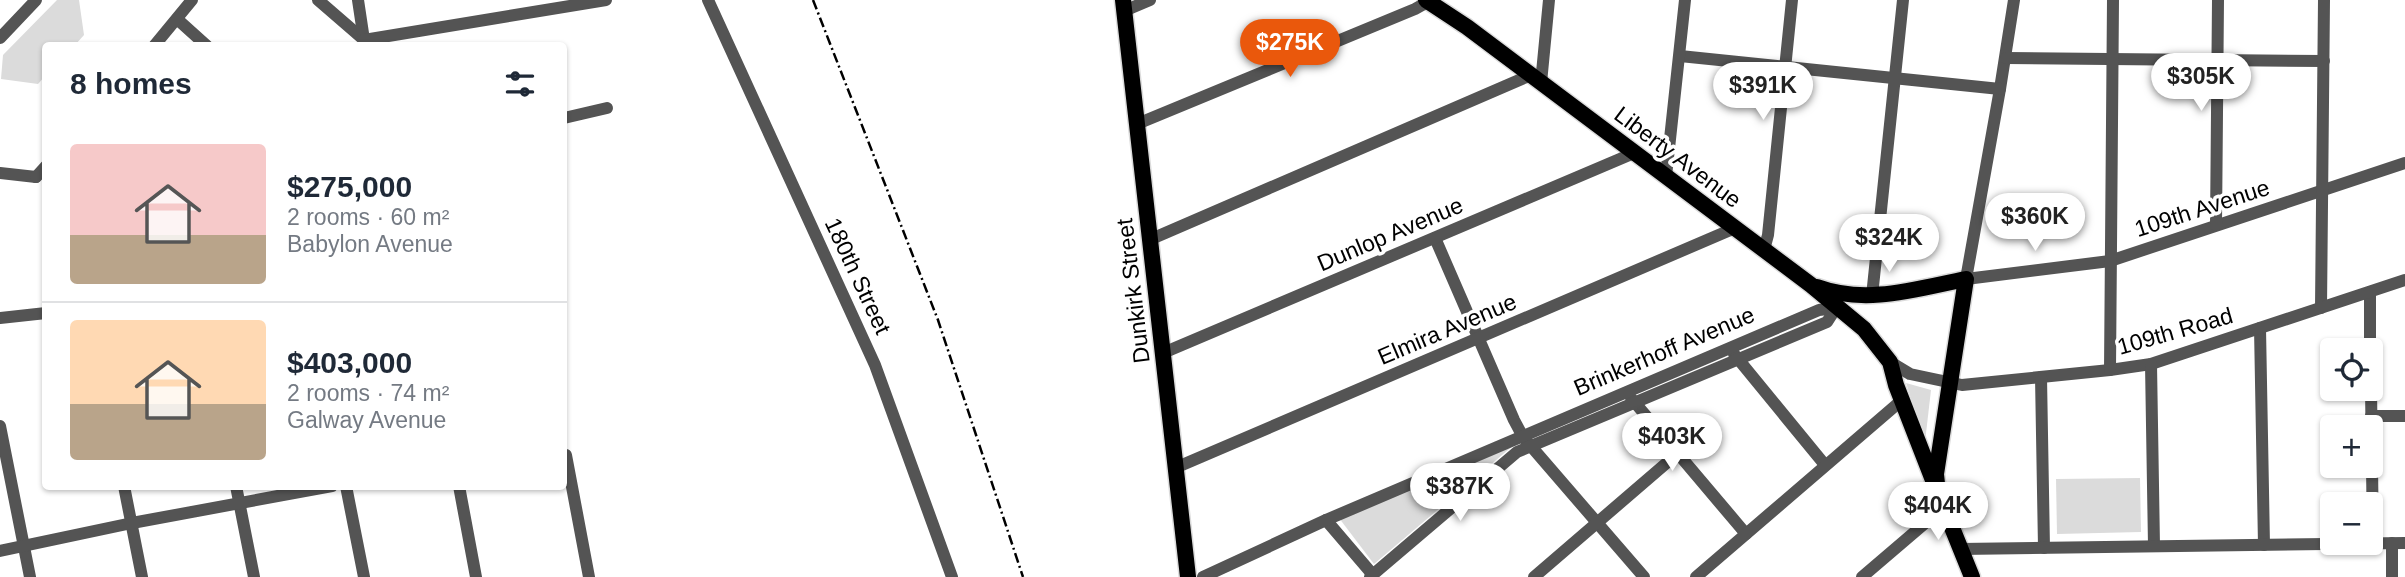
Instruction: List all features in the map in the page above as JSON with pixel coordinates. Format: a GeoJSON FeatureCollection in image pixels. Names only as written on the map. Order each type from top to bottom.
{"type":"FeatureCollection","features":[{"type":"Feature","properties":{"kind":"main road","name":"Liberty Avenue"},"geometry":{"type":"LineString","coordinates":[[1429,1],[1811,285],[1864,329],[1890,362],[1902,400],[1972,577]]}},
{"type":"Feature","properties":{"kind":"main road","name":"Dunkirk Street"},"geometry":{"type":"LineString","coordinates":[[1123,5],[1188,577]]}},
{"type":"Feature","properties":{"kind":"main road"},"geometry":{"type":"LineString","coordinates":[[1811,285],[1835,294],[1872,296],[1966,279],[1936,463],[1941,500]]}},
{"type":"Feature","properties":{"kind":"street"},"geometry":{"type":"LineString","coordinates":[[0,38],[36,0]]}},
{"type":"Feature","properties":{"kind":"street"},"geometry":{"type":"LineString","coordinates":[[157,42],[192,0]]}},
{"type":"Feature","properties":{"kind":"street"},"geometry":{"type":"LineString","coordinates":[[318,0],[366,42]]}},
{"type":"Feature","properties":{"kind":"street"},"geometry":{"type":"LineString","coordinates":[[358,0],[367,42]]}},
{"type":"Feature","properties":{"kind":"street"},"geometry":{"type":"LineString","coordinates":[[373,42],[606,0]]}},
{"type":"Feature","properties":{"kind":"street","name":"180th Street"},"geometry":{"type":"LineString","coordinates":[[708,0],[875,365],[952,577]]}},
{"type":"Feature","properties":{"kind":"street"},"geometry":{"type":"LineString","coordinates":[[1123,5],[1150,0]]}},
{"type":"Feature","properties":{"kind":"street"},"geometry":{"type":"LineString","coordinates":[[1149,240],[1536,79],[1549,0]]}},
{"type":"Feature","properties":{"kind":"street"},"geometry":{"type":"LineString","coordinates":[[1666,176],[1685,0]]}},
{"type":"Feature","properties":{"kind":"street"},"geometry":{"type":"LineString","coordinates":[[1764,250],[1768,236],[1792,0]]}},
{"type":"Feature","properties":{"kind":"street"},"geometry":{"type":"LineString","coordinates":[[1872,296],[1903,0]]}},
{"type":"Feature","properties":{"kind":"street"},"geometry":{"type":"LineString","coordinates":[[1966,279],[2014,0]]}},
{"type":"Feature","properties":{"kind":"street"},"geometry":{"type":"LineString","coordinates":[[2110,370],[2113,0]]}},
{"type":"Feature","properties":{"kind":"street"},"geometry":{"type":"LineString","coordinates":[[2216,225],[2218,0]]}},
{"type":"Feature","properties":{"kind":"street"},"geometry":{"type":"LineString","coordinates":[[2321,308],[2324,0]]}},
{"type":"Feature","properties":{"kind":"street"},"geometry":{"type":"LineString","coordinates":[[1137,124],[1429,1]]}},
{"type":"Feature","properties":{"kind":"street"},"geometry":{"type":"LineString","coordinates":[[177,19],[203,42]]}},
{"type":"Feature","properties":{"kind":"street"},"geometry":{"type":"LineString","coordinates":[[1680,56],[2000,89]]}},
{"type":"Feature","properties":{"kind":"street"},"geometry":{"type":"LineString","coordinates":[[2006,58],[2323,61]]}},
{"type":"Feature","properties":{"kind":"street"},"geometry":{"type":"LineString","coordinates":[[567,117],[607,108]]}},
{"type":"Feature","properties":{"kind":"street","name":"Dunlop Avenue"},"geometry":{"type":"LineString","coordinates":[[1163,353],[1634,152]]}},
{"type":"Feature","properties":{"kind":"street","name":"109th Avenue"},"geometry":{"type":"LineString","coordinates":[[1966,279],[2110,261],[2405,163]]}},
{"type":"Feature","properties":{"kind":"street"},"geometry":{"type":"LineString","coordinates":[[0,173],[41,181]]}},
{"type":"Feature","properties":{"kind":"street","name":"Elmira Avenue"},"geometry":{"type":"LineString","coordinates":[[1175,468],[1735,228]]}},
{"type":"Feature","properties":{"kind":"street"},"geometry":{"type":"LineString","coordinates":[[1436,238],[1514,420],[1527,442],[1644,577]]}},
{"type":"Feature","properties":{"kind":"street","name":"109th Road"},"geometry":{"type":"LineString","coordinates":[[1949,384],[1962,385],[2151,364],[2405,281]]}},
{"type":"Feature","properties":{"kind":"street"},"geometry":{"type":"LineString","coordinates":[[2370,292],[2370,338]]}},
{"type":"Feature","properties":{"kind":"street","name":"Brinkerhoff Avenue"},"geometry":{"type":"LineString","coordinates":[[1203,577],[1326,520],[1527,442],[1734,354],[1819,310],[1836,308]]}},
{"type":"Feature","properties":{"kind":"street"},"geometry":{"type":"LineString","coordinates":[[0,318],[42,313]]}},
{"type":"Feature","properties":{"kind":"street"},"geometry":{"type":"LineString","coordinates":[[2260,328],[2264,545]]}},
{"type":"Feature","properties":{"kind":"street"},"geometry":{"type":"LineString","coordinates":[[1734,354],[1825,465]]}},
{"type":"Feature","properties":{"kind":"street","name":"Liberty Avenue"},"geometry":{"type":"LineString","coordinates":[[1890,362],[1910,374],[1949,384]]}},
{"type":"Feature","properties":{"kind":"street"},"geometry":{"type":"LineString","coordinates":[[2151,364],[2154,546]]}},
{"type":"Feature","properties":{"kind":"street"},"geometry":{"type":"LineString","coordinates":[[2041,377],[2045,548]]}},
{"type":"Feature","properties":{"kind":"street"},"geometry":{"type":"LineString","coordinates":[[1631,398],[1746,534]]}},
{"type":"Feature","properties":{"kind":"street"},"geometry":{"type":"LineString","coordinates":[[1696,577],[1902,400]]}},
{"type":"Feature","properties":{"kind":"street"},"geometry":{"type":"LineString","coordinates":[[2383,416],[2405,416]]}},
{"type":"Feature","properties":{"kind":"street"},"geometry":{"type":"LineString","coordinates":[[0,426],[30,577]]}},
{"type":"Feature","properties":{"kind":"street"},"geometry":{"type":"LineString","coordinates":[[1326,520],[1371,576],[1527,442]]}},
{"type":"Feature","properties":{"kind":"street"},"geometry":{"type":"LineString","coordinates":[[1534,577],[1677,454]]}},
{"type":"Feature","properties":{"kind":"street"},"geometry":{"type":"LineString","coordinates":[[567,460],[589,577]]}},
{"type":"Feature","properties":{"kind":"street"},"geometry":{"type":"LineString","coordinates":[[125,490],[142,577]]}},
{"type":"Feature","properties":{"kind":"street"},"geometry":{"type":"LineString","coordinates":[[237,490],[254,577]]}},
{"type":"Feature","properties":{"kind":"street"},"geometry":{"type":"LineString","coordinates":[[0,551],[132,523],[312,490]]}},
{"type":"Feature","properties":{"kind":"street"},"geometry":{"type":"LineString","coordinates":[[347,490],[364,577]]}},
{"type":"Feature","properties":{"kind":"street"},"geometry":{"type":"LineString","coordinates":[[460,490],[476,577]]}},
{"type":"Feature","properties":{"kind":"street"},"geometry":{"type":"LineString","coordinates":[[1862,577],[1941,500]]}},
{"type":"Feature","properties":{"kind":"street"},"geometry":{"type":"LineString","coordinates":[[2392,577],[2398,543]]}},
{"type":"Feature","properties":{"kind":"street"},"geometry":{"type":"LineString","coordinates":[[1960,550],[2320,544]]}},
{"type":"Feature","properties":{"kind":"shaded area"},"geometry":{"type":"Polygon","coordinates":[[[57,0],[79,0],[84,35],[78,42],[42,42],[42,79],[38,84],[1,79],[3,55],[57,0]]]}},
{"type":"Feature","properties":{"kind":"shaded area"},"geometry":{"type":"Polygon","coordinates":[[[1906,383],[1931,390],[1925,442],[1906,383]]]}},
{"type":"Feature","properties":{"kind":"shaded area"},"geometry":{"type":"Polygon","coordinates":[[[1515,444],[1374,564],[1339,518],[1515,444]]]}},
{"type":"Feature","properties":{"kind":"shaded area"},"geometry":{"type":"Polygon","coordinates":[[[2140,478],[2141,532],[2057,534],[2056,479],[2140,478]]]}},
{"type":"Feature","properties":{"kind":"railway"},"geometry":{"type":"LineString","coordinates":[[813,0],[938,320],[1023,577]]}}]}
